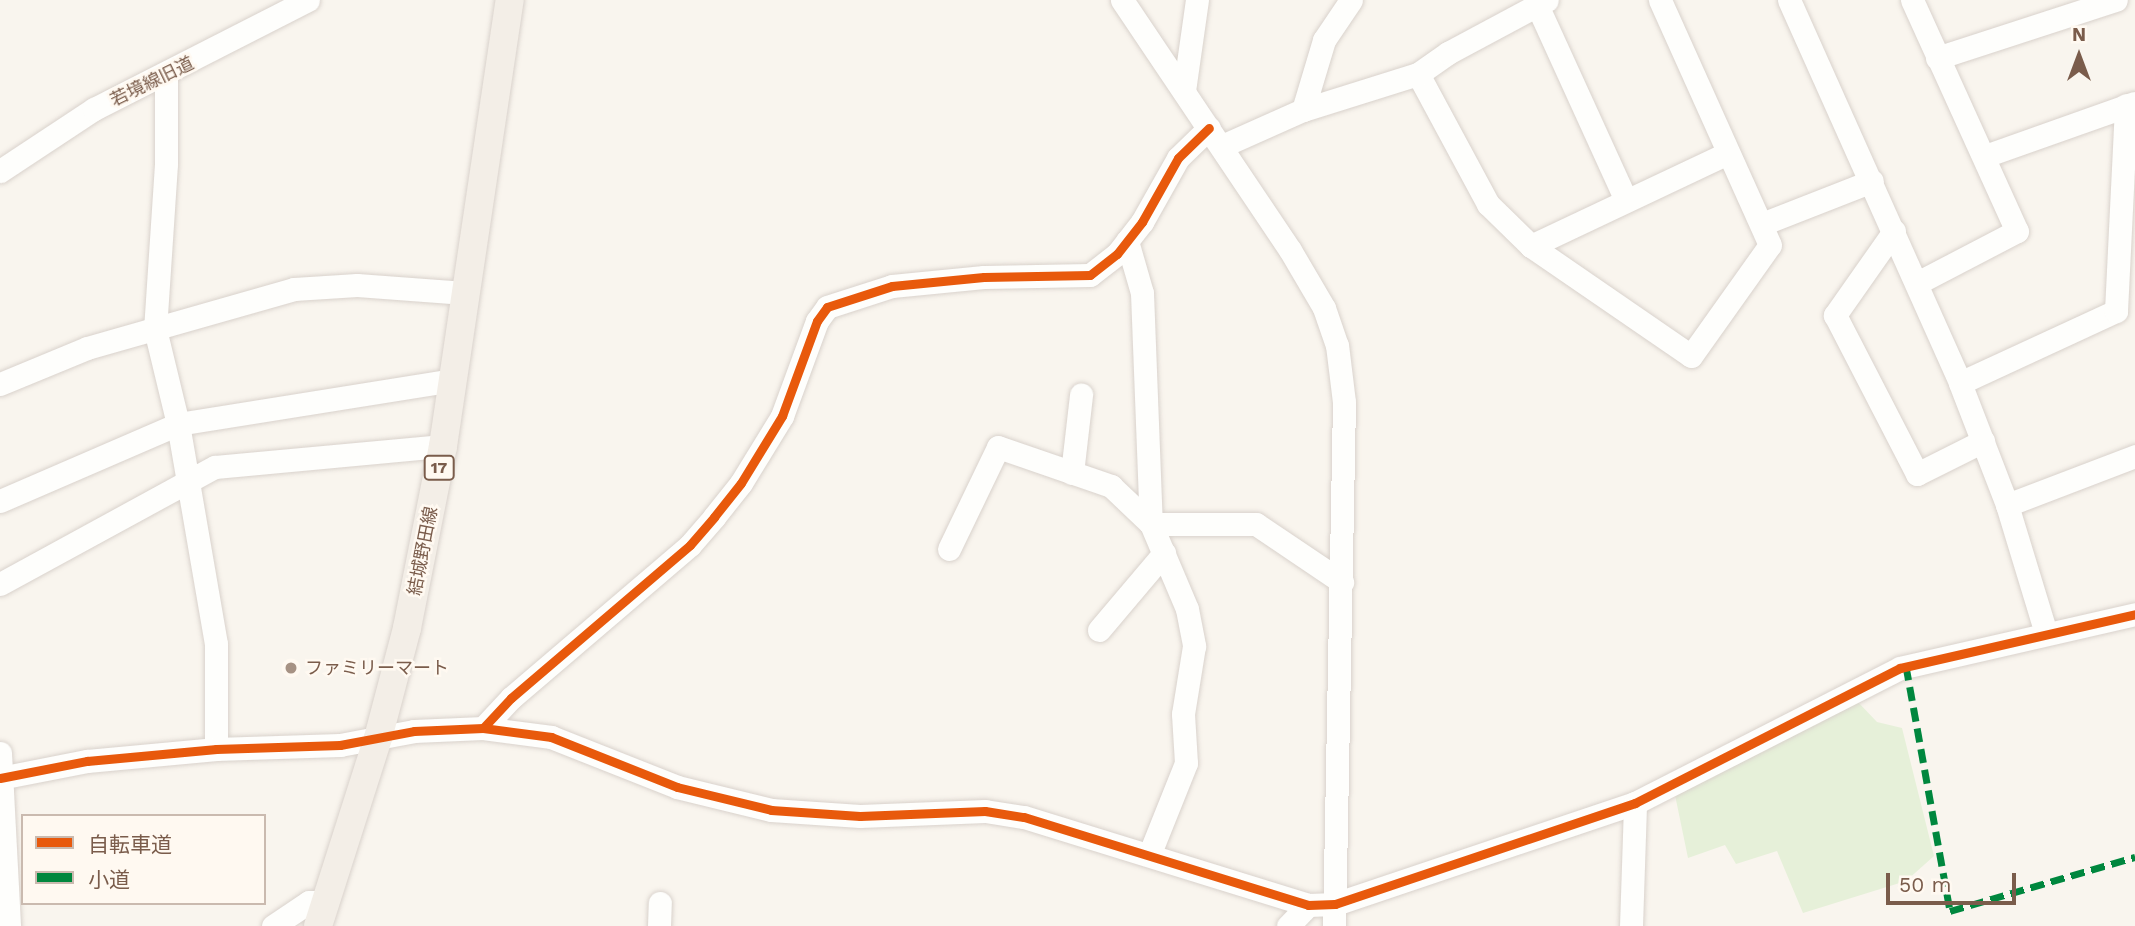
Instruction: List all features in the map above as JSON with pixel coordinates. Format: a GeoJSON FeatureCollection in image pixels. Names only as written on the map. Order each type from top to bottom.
{"type":"FeatureCollection","features":[{"type":"Feature","properties":{"kind":"main road","name":"結城野田線"},"geometry":{"type":"LineString","coordinates":[[323,914],[378,738],[407,628],[443,446],[510,0]]}},
{"type":"Feature","properties":{"kind":"street","name":"若境線旧道"},"geometry":{"type":"LineString","coordinates":[[0,171],[94,109],[166,75],[308,0]]}},
{"type":"Feature","properties":{"kind":"street"},"geometry":{"type":"LineString","coordinates":[[1122,0],[1215,137],[1324,308],[1337,345],[1343,402],[1342,582],[1334,915]]}},
{"type":"Feature","properties":{"kind":"street"},"geometry":{"type":"LineString","coordinates":[[1184,92],[1197,0]]}},
{"type":"Feature","properties":{"kind":"street"},"geometry":{"type":"LineString","coordinates":[[1303,110],[1324,40],[1351,0]]}},
{"type":"Feature","properties":{"kind":"street"},"geometry":{"type":"LineString","coordinates":[[1418,74],[1488,204],[1531,246],[1691,356],[1770,245],[1660,0]]}},
{"type":"Feature","properties":{"kind":"street"},"geometry":{"type":"LineString","coordinates":[[1789,0],[1960,383],[2007,505],[2046,633]]}},
{"type":"Feature","properties":{"kind":"street"},"geometry":{"type":"LineString","coordinates":[[1912,0],[2017,231],[1917,284]]}},
{"type":"Feature","properties":{"kind":"street"},"geometry":{"type":"LineString","coordinates":[[1937,58],[2116,0]]}},
{"type":"Feature","properties":{"kind":"street"},"geometry":{"type":"LineString","coordinates":[[483,728],[511,698],[690,545],[714,517],[741,483],[782,416],[817,321],[827,307],[892,286],[984,277],[1090,275],[1127,241],[1178,158],[1215,137],[1418,74],[1448,53],[1542,2],[1625,198]]}},
{"type":"Feature","properties":{"kind":"street"},"geometry":{"type":"LineString","coordinates":[[166,75],[166,163],[155,329],[178,424],[216,643],[216,749]]}},
{"type":"Feature","properties":{"kind":"street"},"geometry":{"type":"LineString","coordinates":[[1960,383],[2116,311],[2131,104],[1985,156]]}},
{"type":"Feature","properties":{"kind":"street"},"geometry":{"type":"LineString","coordinates":[[1531,246],[1625,198],[1728,153]]}},
{"type":"Feature","properties":{"kind":"street"},"geometry":{"type":"LineString","coordinates":[[1762,224],[1872,181]]}},
{"type":"Feature","properties":{"kind":"street"},"geometry":{"type":"LineString","coordinates":[[1894,231],[1835,315],[1917,474],[1983,441]]}},
{"type":"Feature","properties":{"kind":"street"},"geometry":{"type":"LineString","coordinates":[[1127,241],[1142,293],[1152,524],[1187,608],[1194,646],[1183,714],[1186,763],[1150,853]]}},
{"type":"Feature","properties":{"kind":"street"},"geometry":{"type":"LineString","coordinates":[[0,384],[88,348],[293,289],[357,285],[465,293]]}},
{"type":"Feature","properties":{"kind":"street"},"geometry":{"type":"LineString","coordinates":[[0,501],[178,424],[453,380]]}},
{"type":"Feature","properties":{"kind":"street"},"geometry":{"type":"LineString","coordinates":[[1072,472],[1081,395]]}},
{"type":"Feature","properties":{"kind":"street"},"geometry":{"type":"LineString","coordinates":[[0,584],[215,467],[244,462],[443,446]]}},
{"type":"Feature","properties":{"kind":"street"},"geometry":{"type":"LineString","coordinates":[[949,549],[998,447],[1111,486],[1152,524],[1256,524],[1342,582]]}},
{"type":"Feature","properties":{"kind":"street"},"geometry":{"type":"LineString","coordinates":[[2007,505],[2135,456]]}},
{"type":"Feature","properties":{"kind":"street"},"geometry":{"type":"LineString","coordinates":[[1099,630],[1164,553]]}},
{"type":"Feature","properties":{"kind":"street"},"geometry":{"type":"LineString","coordinates":[[1,778],[87,761],[216,749],[340,745],[414,731],[483,728],[551,737],[677,787],[771,810],[860,816],[985,811],[1024,817],[1150,853],[1334,915],[1635,803],[1900,668],[2135,614]]}},
{"type":"Feature","properties":{"kind":"street"},"geometry":{"type":"LineString","coordinates":[[0,753],[9,926]]}},
{"type":"Feature","properties":{"kind":"street"},"geometry":{"type":"LineString","coordinates":[[1631,926],[1635,803]]}},
{"type":"Feature","properties":{"kind":"street"},"geometry":{"type":"LineString","coordinates":[[273,926],[309,902],[323,914]]}},
{"type":"Feature","properties":{"kind":"street"},"geometry":{"type":"LineString","coordinates":[[1288,926],[1308,905]]}},
{"type":"Feature","properties":{"kind":"green space"},"geometry":{"type":"Polygon","coordinates":[[[1857,701],[1877,722],[1902,728],[1934,856],[1906,881],[1803,913],[1777,851],[1736,864],[1725,845],[1688,858],[1675,795],[1857,701]]]}},
{"type":"Feature","properties":{"kind":"marked path"},"geometry":{"type":"LineString","coordinates":[[1906,666],[1950,911],[2135,857]]}},
{"type":"Feature","properties":{"kind":"cycle path"},"geometry":{"type":"LineString","coordinates":[[483,728],[511,698],[690,545],[714,517],[741,483],[782,416],[817,321],[827,307],[892,286],[984,277],[1090,275],[1117,254],[1142,222],[1178,158],[1209,128]]}},
{"type":"Feature","properties":{"kind":"cycle path"},"geometry":{"type":"LineString","coordinates":[[0,778],[87,761],[216,749],[340,745],[414,731],[483,728],[551,737],[677,787],[771,810],[860,816],[985,811],[1024,817],[1308,905],[1335,904],[1635,803],[1900,668],[2135,614]]}},
{"type":"Feature","properties":{"kind":"place","name":"ファミリーマート"},"geometry":{"type":"Point","coordinates":[291,668]}}]}
